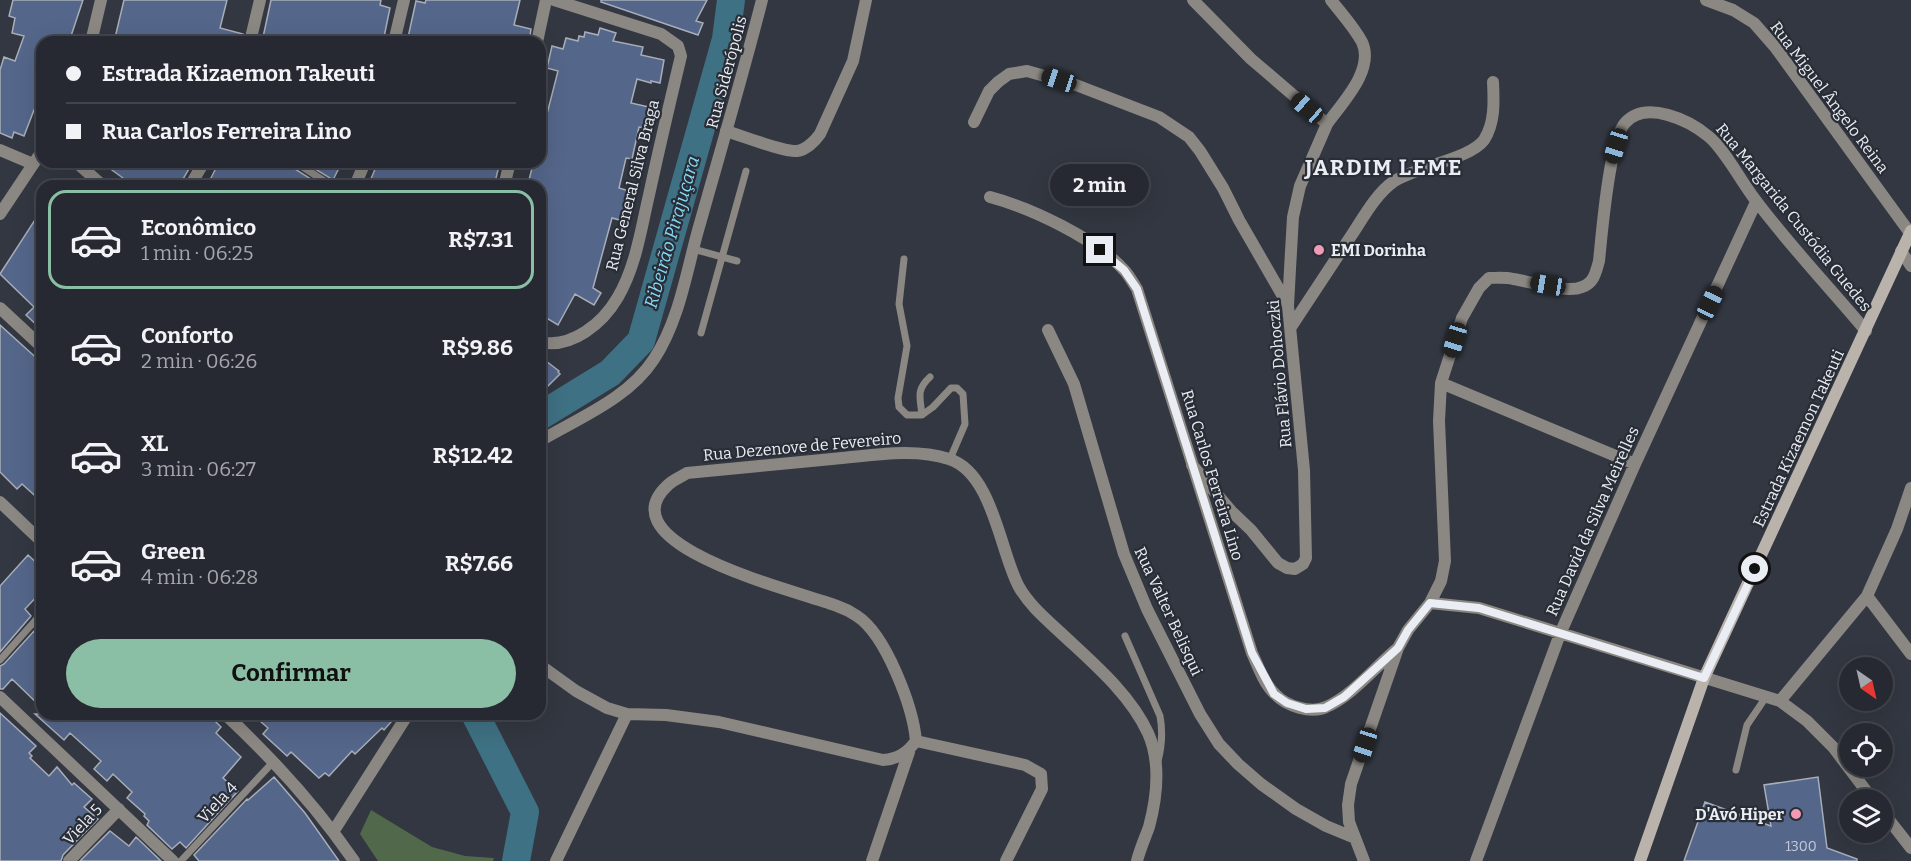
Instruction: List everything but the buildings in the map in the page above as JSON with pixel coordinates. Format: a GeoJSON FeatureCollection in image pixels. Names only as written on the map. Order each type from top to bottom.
{"type":"FeatureCollection","features":[{"type":"Feature","properties":{"kind":"main road","name":"Estrada Kizaemon Takeuti"},"geometry":{"type":"LineString","coordinates":[[1640,861],[1665,795],[1704,678],[1911,232]]}},
{"type":"Feature","properties":{"kind":"street"},"geometry":{"type":"LineString","coordinates":[[92,36],[101,0]]}},
{"type":"Feature","properties":{"kind":"street"},"geometry":{"type":"LineString","coordinates":[[251,36],[260,0]]}},
{"type":"Feature","properties":{"kind":"street"},"geometry":{"type":"LineString","coordinates":[[395,36],[404,0]]}},
{"type":"Feature","properties":{"kind":"street"},"geometry":{"type":"LineString","coordinates":[[538,36],[546,0]]}},
{"type":"Feature","properties":{"kind":"street","name":"Rua General Silva Braga"},"geometry":{"type":"LineString","coordinates":[[546,343],[576,338],[600,320],[618,298],[635,255],[681,56],[678,46],[661,34],[554,0]]}},
{"type":"Feature","properties":{"kind":"street","name":"Rua Siderópolis"},"geometry":{"type":"LineString","coordinates":[[546,437],[630,387],[654,360],[670,328],[762,0]]}},
{"type":"Feature","properties":{"kind":"street"},"geometry":{"type":"LineString","coordinates":[[726,131],[789,150],[800,150],[814,141],[854,61],[866,0]]}},
{"type":"Feature","properties":{"kind":"street"},"geometry":{"type":"LineString","coordinates":[[1193,0],[1251,59],[1327,124]]}},
{"type":"Feature","properties":{"kind":"street","name":"Rua Flávio Dohoczki"},"geometry":{"type":"LineString","coordinates":[[1192,465],[1278,563],[1295,569],[1303,564],[1306,558],[1304,470],[1288,306],[1293,218],[1300,186],[1327,124],[1350,92],[1365,64],[1362,41],[1331,0]]}},
{"type":"Feature","properties":{"kind":"street","name":"Rua Miguel Ângelo Reina"},"geometry":{"type":"LineString","coordinates":[[1706,0],[1733,10],[1754,23],[1775,47],[1911,232]]}},
{"type":"Feature","properties":{"kind":"street"},"geometry":{"type":"LineString","coordinates":[[974,122],[989,91],[998,82],[1009,74],[1027,71],[1065,82],[1159,117],[1189,137],[1200,151],[1288,306]]}},
{"type":"Feature","properties":{"kind":"street"},"geometry":{"type":"LineString","coordinates":[[1291,327],[1385,189],[1414,171],[1462,155],[1483,141],[1493,117],[1493,82]]}},
{"type":"Feature","properties":{"kind":"street","name":"Rua Margarida Custódia Guedes"},"geometry":{"type":"LineString","coordinates":[[1398,648],[1408,630],[1430,603],[1441,581],[1445,561],[1439,421],[1441,383],[1462,318],[1475,293],[1490,278],[1510,278],[1567,289],[1578,288],[1590,282],[1596,274],[1612,159],[1625,123],[1633,117],[1655,113],[1673,115],[1694,125],[1711,138],[1756,202],[1866,331]]}},
{"type":"Feature","properties":{"kind":"street"},"geometry":{"type":"LineString","coordinates":[[0,150],[33,164]]}},
{"type":"Feature","properties":{"kind":"street"},"geometry":{"type":"LineString","coordinates":[[0,214],[36,160]]}},
{"type":"Feature","properties":{"kind":"street"},"geometry":{"type":"LineString","coordinates":[[83,168],[96,180]]}},
{"type":"Feature","properties":{"kind":"street","name":"Rua Carlos Ferreira Lino"},"geometry":{"type":"LineString","coordinates":[[990,197],[1067,229],[1100,250],[1124,270],[1137,289],[1252,653],[1274,694],[1287,703],[1306,709],[1325,708],[1344,697],[1398,648]]}},
{"type":"Feature","properties":{"kind":"street","name":"Rua David da Silva Meirelles"},"geometry":{"type":"LineString","coordinates":[[1476,861],[1560,634],[1635,464],[1756,202]]}},
{"type":"Feature","properties":{"kind":"street"},"geometry":{"type":"LineString","coordinates":[[1901,251],[1911,266]]}},
{"type":"Feature","properties":{"kind":"street"},"geometry":{"type":"LineString","coordinates":[[0,308],[36,341]]}},
{"type":"Feature","properties":{"kind":"street","name":"Rua Valter Belisqui"},"geometry":{"type":"LineString","coordinates":[[1048,330],[1074,384],[1124,554],[1147,609],[1200,714],[1219,744],[1261,784],[1296,809],[1354,838]]}},
{"type":"Feature","properties":{"kind":"street"},"geometry":{"type":"LineString","coordinates":[[1441,383],[1635,464]]}},
{"type":"Feature","properties":{"kind":"street","name":"Rua Dezenove de Fevereiro"},"geometry":{"type":"LineString","coordinates":[[916,741],[915,723],[909,704],[880,641],[870,627],[857,616],[838,606],[725,569],[683,547],[660,526],[655,515],[655,507],[659,495],[669,484],[687,473],[903,452],[950,459]]}},
{"type":"Feature","properties":{"kind":"street"},"geometry":{"type":"LineString","coordinates":[[950,459],[960,464],[982,491],[1018,584],[1028,602],[1085,655],[1128,701],[1148,734],[1156,766],[1155,797],[1149,826],[1137,861]]}},
{"type":"Feature","properties":{"kind":"street"},"geometry":{"type":"LineString","coordinates":[[1780,701],[1867,596],[1897,529],[1911,488]]}},
{"type":"Feature","properties":{"kind":"street"},"geometry":{"type":"LineString","coordinates":[[0,502],[36,536]]}},
{"type":"Feature","properties":{"kind":"street"},"geometry":{"type":"LineString","coordinates":[[1867,596],[1911,654]]}},
{"type":"Feature","properties":{"kind":"street"},"geometry":{"type":"LineString","coordinates":[[1430,603],[1479,608],[1780,701],[1808,722],[1833,747],[1865,789]]}},
{"type":"Feature","properties":{"kind":"street"},"geometry":{"type":"LineString","coordinates":[[1364,861],[1354,838],[1348,815],[1352,784],[1398,648]]}},
{"type":"Feature","properties":{"kind":"street"},"geometry":{"type":"LineString","coordinates":[[546,669],[576,691],[607,708],[627,714],[666,715],[719,722],[883,760],[909,752]]}},
{"type":"Feature","properties":{"kind":"street"},"geometry":{"type":"LineString","coordinates":[[0,697],[173,861]]}},
{"type":"Feature","properties":{"kind":"street"},"geometry":{"type":"LineString","coordinates":[[556,861],[627,714]]}},
{"type":"Feature","properties":{"kind":"street"},"geometry":{"type":"LineString","coordinates":[[231,720],[274,761],[354,861]]}},
{"type":"Feature","properties":{"kind":"street"},"geometry":{"type":"LineString","coordinates":[[333,832],[404,720]]}},
{"type":"Feature","properties":{"kind":"street"},"geometry":{"type":"LineString","coordinates":[[872,861],[909,752],[916,741],[1025,765],[1041,774],[1042,789],[1006,861]]}},
{"type":"Feature","properties":{"kind":"street","name":"Viela 5"},"geometry":{"type":"LineString","coordinates":[[69,861],[119,809]]}},
{"type":"Feature","properties":{"kind":"street"},"geometry":{"type":"LineString","coordinates":[[1893,826],[1911,849]]}},
{"type":"Feature","properties":{"kind":"lane"},"geometry":{"type":"LineString","coordinates":[[304,168],[323,180]]}},
{"type":"Feature","properties":{"kind":"lane"},"geometry":{"type":"LineString","coordinates":[[700,333],[746,171]]}},
{"type":"Feature","properties":{"kind":"lane"},"geometry":{"type":"LineString","coordinates":[[693,249],[737,261]]}},
{"type":"Feature","properties":{"kind":"lane"},"geometry":{"type":"LineString","coordinates":[[904,259],[898,304],[907,346],[898,398],[899,407],[907,416],[922,415],[951,388],[957,388],[963,394],[965,424],[950,459]]}},
{"type":"Feature","properties":{"kind":"lane"},"geometry":{"type":"LineString","coordinates":[[922,415],[920,392],[922,385],[930,377]]}},
{"type":"Feature","properties":{"kind":"lane"},"geometry":{"type":"LineString","coordinates":[[0,660],[36,620]]}},
{"type":"Feature","properties":{"kind":"lane"},"geometry":{"type":"LineString","coordinates":[[1125,636],[1160,716],[1162,748],[1156,766]]}},
{"type":"Feature","properties":{"kind":"lane"},"geometry":{"type":"LineString","coordinates":[[1736,770],[1747,725],[1766,697]]}},
{"type":"Feature","properties":{"kind":"lane","name":"Viela 4"},"geometry":{"type":"LineString","coordinates":[[181,861],[274,761]]}},
{"type":"Feature","properties":{"kind":"green space"},"geometry":{"type":"Polygon","coordinates":[[[371,810],[432,847],[465,856],[494,858],[493,861],[378,861],[360,834],[371,810]]]}},
{"type":"Feature","properties":{"kind":"waterway","name":"Ribeirão Pirajuçara"},"geometry":{"type":"LineString","coordinates":[[546,412],[610,373],[641,341],[726,39],[731,0]]}},
{"type":"Feature","properties":{"kind":"waterway","name":"Ribeirão Pirajuçara"},"geometry":{"type":"LineString","coordinates":[[478,720],[525,812],[516,861]]}},
{"type":"Feature","properties":{"kind":"place","name":"EMI Dorinha"},"geometry":{"type":"Point","coordinates":[1319,250]}},
{"type":"Feature","properties":{"kind":"place","name":"D'Avó Hiper"},"geometry":{"type":"Point","coordinates":[1796,814]}},
{"type":"Feature","properties":{"kind":"district","name":"JARDIM LEME"},"geometry":{"type":"Point","coordinates":[1384,167]}},
{"type":"Feature","properties":{"kind":"route"},"geometry":{"type":"LineString","coordinates":[[1100,250],[1124,270],[1137,289],[1252,653],[1274,694],[1287,703],[1306,709],[1325,708],[1344,697],[1398,648],[1408,630],[1430,603],[1479,608],[1704,678],[1755,569]]}}]}
